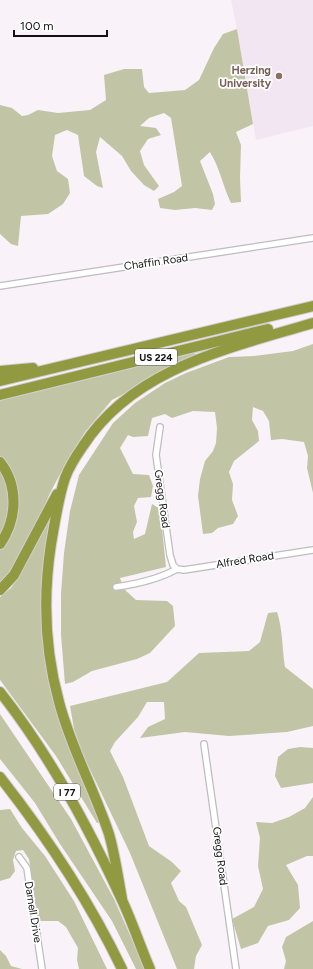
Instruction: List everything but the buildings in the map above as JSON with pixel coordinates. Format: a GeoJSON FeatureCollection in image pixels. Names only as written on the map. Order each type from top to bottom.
{"type":"FeatureCollection","features":[{"type":"Feature","properties":{"kind":"highway","name":"US 224"},"geometry":{"type":"LineString","coordinates":[[0,381],[313,306]]}},
{"type":"Feature","properties":{"kind":"highway","name":"US 224"},"geometry":{"type":"LineString","coordinates":[[0,395],[313,319]]}},
{"type":"Feature","properties":{"kind":"highway"},"geometry":{"type":"LineString","coordinates":[[0,590],[14,575],[84,445],[103,420],[122,402],[152,381],[180,367],[215,353],[313,323]]}},
{"type":"Feature","properties":{"kind":"highway"},"geometry":{"type":"LineString","coordinates":[[0,371],[35,368],[80,361]]}},
{"type":"Feature","properties":{"kind":"highway"},"geometry":{"type":"LineString","coordinates":[[0,462],[9,480],[14,504],[10,525],[6,536],[0,544]]}},
{"type":"Feature","properties":{"kind":"highway"},"geometry":{"type":"LineString","coordinates":[[66,478],[54,525],[49,561],[46,592],[48,644],[58,700],[70,738],[108,832],[113,850],[122,899]]}},
{"type":"Feature","properties":{"kind":"highway","name":"I 77"},"geometry":{"type":"LineString","coordinates":[[0,692],[32,734],[72,801],[122,899],[150,969]]}},
{"type":"Feature","properties":{"kind":"highway"},"geometry":{"type":"LineString","coordinates":[[0,777],[48,841],[75,882],[122,969]]}},
{"type":"Feature","properties":{"kind":"street","name":"Chaffin Road"},"geometry":{"type":"LineString","coordinates":[[0,286],[313,238]]}},
{"type":"Feature","properties":{"kind":"street","name":"Gregg Road"},"geometry":{"type":"LineString","coordinates":[[160,427],[156,451],[158,472],[170,555],[173,565],[177,569]]}},
{"type":"Feature","properties":{"kind":"street","name":"Alfred Road"},"geometry":{"type":"LineString","coordinates":[[177,569],[184,570],[313,550]]}},
{"type":"Feature","properties":{"kind":"street"},"geometry":{"type":"LineString","coordinates":[[116,586],[130,585],[157,578],[177,569]]}},
{"type":"Feature","properties":{"kind":"street","name":"Gregg Road"},"geometry":{"type":"LineString","coordinates":[[204,744],[236,969]]}},
{"type":"Feature","properties":{"kind":"street","name":"Darnell Drive"},"geometry":{"type":"LineString","coordinates":[[19,857],[26,868],[42,969]]}},
{"type":"Feature","properties":{"kind":"shaded area","name":"Herzing University"},"geometry":{"type":"Polygon","coordinates":[[[231,0],[313,0],[313,126],[256,140],[231,0]]]}},
{"type":"Feature","properties":{"kind":"green space"},"geometry":{"type":"Polygon","coordinates":[[[237,29],[253,124],[236,132],[241,145],[241,202],[231,203],[210,152],[200,161],[213,194],[215,204],[212,210],[195,208],[175,210],[160,208],[158,199],[174,192],[182,186],[171,118],[164,113],[149,118],[140,126],[156,128],[161,135],[148,139],[140,151],[144,165],[159,186],[154,191],[144,185],[131,171],[122,156],[100,137],[96,152],[103,188],[97,186],[84,176],[78,135],[67,130],[55,135],[52,156],[57,171],[68,179],[70,193],[63,204],[48,214],[21,216],[18,246],[11,244],[0,234],[0,105],[12,108],[22,116],[38,110],[58,113],[90,110],[106,100],[104,75],[124,69],[142,69],[144,87],[149,93],[185,90],[199,80],[214,48],[223,34],[237,29]]]}},
{"type":"Feature","properties":{"kind":"green space"},"geometry":{"type":"Polygon","coordinates":[[[313,344],[313,493],[307,468],[308,456],[304,442],[282,439],[271,440],[269,421],[263,411],[253,407],[252,420],[258,431],[259,441],[234,461],[229,472],[233,484],[232,500],[238,516],[233,524],[218,528],[212,533],[203,534],[198,496],[200,479],[205,461],[213,451],[216,443],[217,428],[215,412],[193,411],[172,418],[165,414],[152,418],[148,436],[133,437],[128,435],[120,448],[133,474],[149,475],[153,486],[151,497],[138,498],[134,506],[137,522],[133,532],[134,539],[145,534],[152,504],[160,509],[166,567],[120,578],[124,589],[136,600],[167,601],[173,606],[175,626],[150,653],[137,659],[92,671],[73,682],[65,684],[61,635],[61,594],[64,553],[70,511],[79,475],[113,423],[135,403],[165,383],[186,373],[229,357],[254,356],[293,351],[313,344]]]}},
{"type":"Feature","properties":{"kind":"green space"},"geometry":{"type":"Polygon","coordinates":[[[194,352],[196,357],[112,400],[85,432],[68,459],[49,495],[36,528],[5,580],[0,585],[0,547],[16,516],[0,458],[0,400],[194,352]]]}},
{"type":"Feature","properties":{"kind":"green space"},"geometry":{"type":"Polygon","coordinates":[[[0,470],[6,479],[10,507],[0,540],[0,470]]]}},
{"type":"Feature","properties":{"kind":"green space"},"geometry":{"type":"Polygon","coordinates":[[[50,514],[52,515],[47,660],[101,822],[97,823],[56,756],[0,680],[0,597],[11,588],[18,578],[50,514]]]}},
{"type":"Feature","properties":{"kind":"green space"},"geometry":{"type":"Polygon","coordinates":[[[277,612],[285,667],[313,689],[313,726],[287,732],[229,736],[185,732],[140,738],[148,727],[165,719],[164,702],[147,702],[138,717],[115,742],[110,751],[123,777],[149,846],[172,862],[181,871],[171,883],[179,901],[186,907],[202,945],[196,956],[194,969],[177,969],[130,853],[84,757],[74,729],[70,706],[167,682],[199,653],[249,651],[260,642],[268,613],[277,612]]]}},
{"type":"Feature","properties":{"kind":"green space"},"geometry":{"type":"Polygon","coordinates":[[[0,714],[71,819],[114,899],[145,969],[136,969],[112,921],[60,844],[35,803],[0,759],[0,714]]]}},
{"type":"Feature","properties":{"kind":"green space"},"geometry":{"type":"Polygon","coordinates":[[[300,747],[313,748],[313,783],[281,788],[275,776],[278,757],[288,749],[300,747]]]}},
{"type":"Feature","properties":{"kind":"green space"},"geometry":{"type":"Polygon","coordinates":[[[313,797],[313,856],[307,856],[286,865],[298,885],[300,908],[289,920],[268,926],[258,943],[241,949],[232,919],[254,907],[263,889],[258,866],[260,838],[256,822],[272,823],[289,817],[305,808],[313,797]]]}},
{"type":"Feature","properties":{"kind":"green space"},"geometry":{"type":"Polygon","coordinates":[[[10,809],[22,828],[45,856],[74,901],[107,969],[79,969],[77,960],[78,948],[66,927],[58,921],[39,921],[29,859],[23,850],[16,851],[13,860],[15,871],[10,878],[0,881],[0,810],[10,809]]]}},
{"type":"Feature","properties":{"kind":"green space"},"geometry":{"type":"Polygon","coordinates":[[[313,921],[313,969],[284,969],[286,961],[282,947],[286,937],[313,921]]]}},
{"type":"Feature","properties":{"kind":"green space"},"geometry":{"type":"Polygon","coordinates":[[[0,950],[6,956],[11,966],[22,969],[0,969],[0,950]]]}},
{"type":"Feature","properties":{"kind":"place","name":"Herzing University"},"geometry":{"type":"Point","coordinates":[279,76]}}]}
